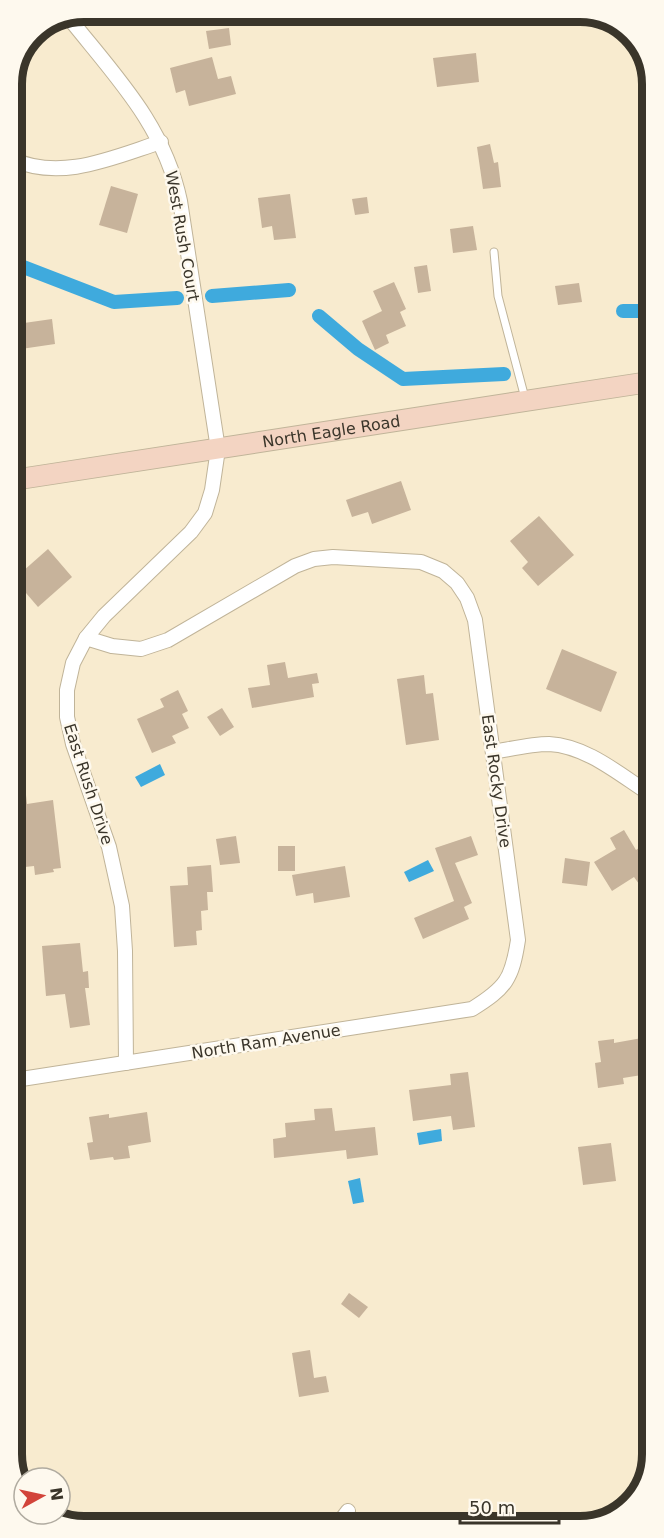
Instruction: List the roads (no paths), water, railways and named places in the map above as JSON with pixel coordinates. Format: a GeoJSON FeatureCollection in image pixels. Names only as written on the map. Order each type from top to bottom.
{"type":"FeatureCollection","features":[{"type":"Feature","properties":{"kind":"main road","name":"North Eagle Road"},"geometry":{"type":"LineString","coordinates":[[23,478],[642,383]]}},
{"type":"Feature","properties":{"kind":"street","name":"West Rush Court"},"geometry":{"type":"LineString","coordinates":[[74,24],[138,105],[161,142],[172,171],[178,194],[218,448]]}},
{"type":"Feature","properties":{"kind":"street"},"geometry":{"type":"LineString","coordinates":[[23,163],[49,168],[80,166],[161,142]]}},
{"type":"Feature","properties":{"kind":"street","name":"East Rush Drive"},"geometry":{"type":"LineString","coordinates":[[126,1063],[123,914],[109,847],[73,744],[67,717],[67,690],[73,663],[86,638],[104,616],[191,532],[205,513],[212,490],[218,448]]}},
{"type":"Feature","properties":{"kind":"street","name":"East Rocky Drive"},"geometry":{"type":"LineString","coordinates":[[86,638],[112,646],[141,649],[168,640],[295,566],[314,559],[333,557],[421,562],[443,571],[457,583],[467,598],[475,620],[518,940],[514,967],[507,981]]}},
{"type":"Feature","properties":{"kind":"street"},"geometry":{"type":"LineString","coordinates":[[493,752],[548,744],[568,747],[586,753],[642,789]]}},
{"type":"Feature","properties":{"kind":"street","name":"North Ram Avenue"},"geometry":{"type":"LineString","coordinates":[[22,1079],[472,1009],[495,995],[507,981]]}},
{"type":"Feature","properties":{"kind":"street"},"geometry":{"type":"LineString","coordinates":[[345,1516],[348,1511]]}},
{"type":"Feature","properties":{"kind":"lane"},"geometry":{"type":"LineString","coordinates":[[494,252],[498,296],[526,401]]}},
{"type":"Feature","properties":{"kind":"water"},"geometry":{"type":"Polygon","coordinates":[[[160,764],[165,775],[141,787],[135,777],[160,764]]]}},
{"type":"Feature","properties":{"kind":"water"},"geometry":{"type":"Polygon","coordinates":[[[428,860],[434,871],[409,882],[404,872],[428,860]]]}},
{"type":"Feature","properties":{"kind":"water"},"geometry":{"type":"Polygon","coordinates":[[[441,1129],[442,1141],[419,1145],[417,1133],[441,1129]]]}},
{"type":"Feature","properties":{"kind":"water"},"geometry":{"type":"Polygon","coordinates":[[[360,1178],[364,1202],[353,1204],[348,1181],[360,1178]]]}},
{"type":"Feature","properties":{"kind":"waterway"},"geometry":{"type":"LineString","coordinates":[[23,267],[114,302],[177,298]]}},
{"type":"Feature","properties":{"kind":"waterway"},"geometry":{"type":"LineString","coordinates":[[212,296],[289,290]]}},
{"type":"Feature","properties":{"kind":"waterway"},"geometry":{"type":"LineString","coordinates":[[623,311],[642,311]]}},
{"type":"Feature","properties":{"kind":"waterway"},"geometry":{"type":"LineString","coordinates":[[319,316],[358,349],[403,379],[504,374]]}}]}
